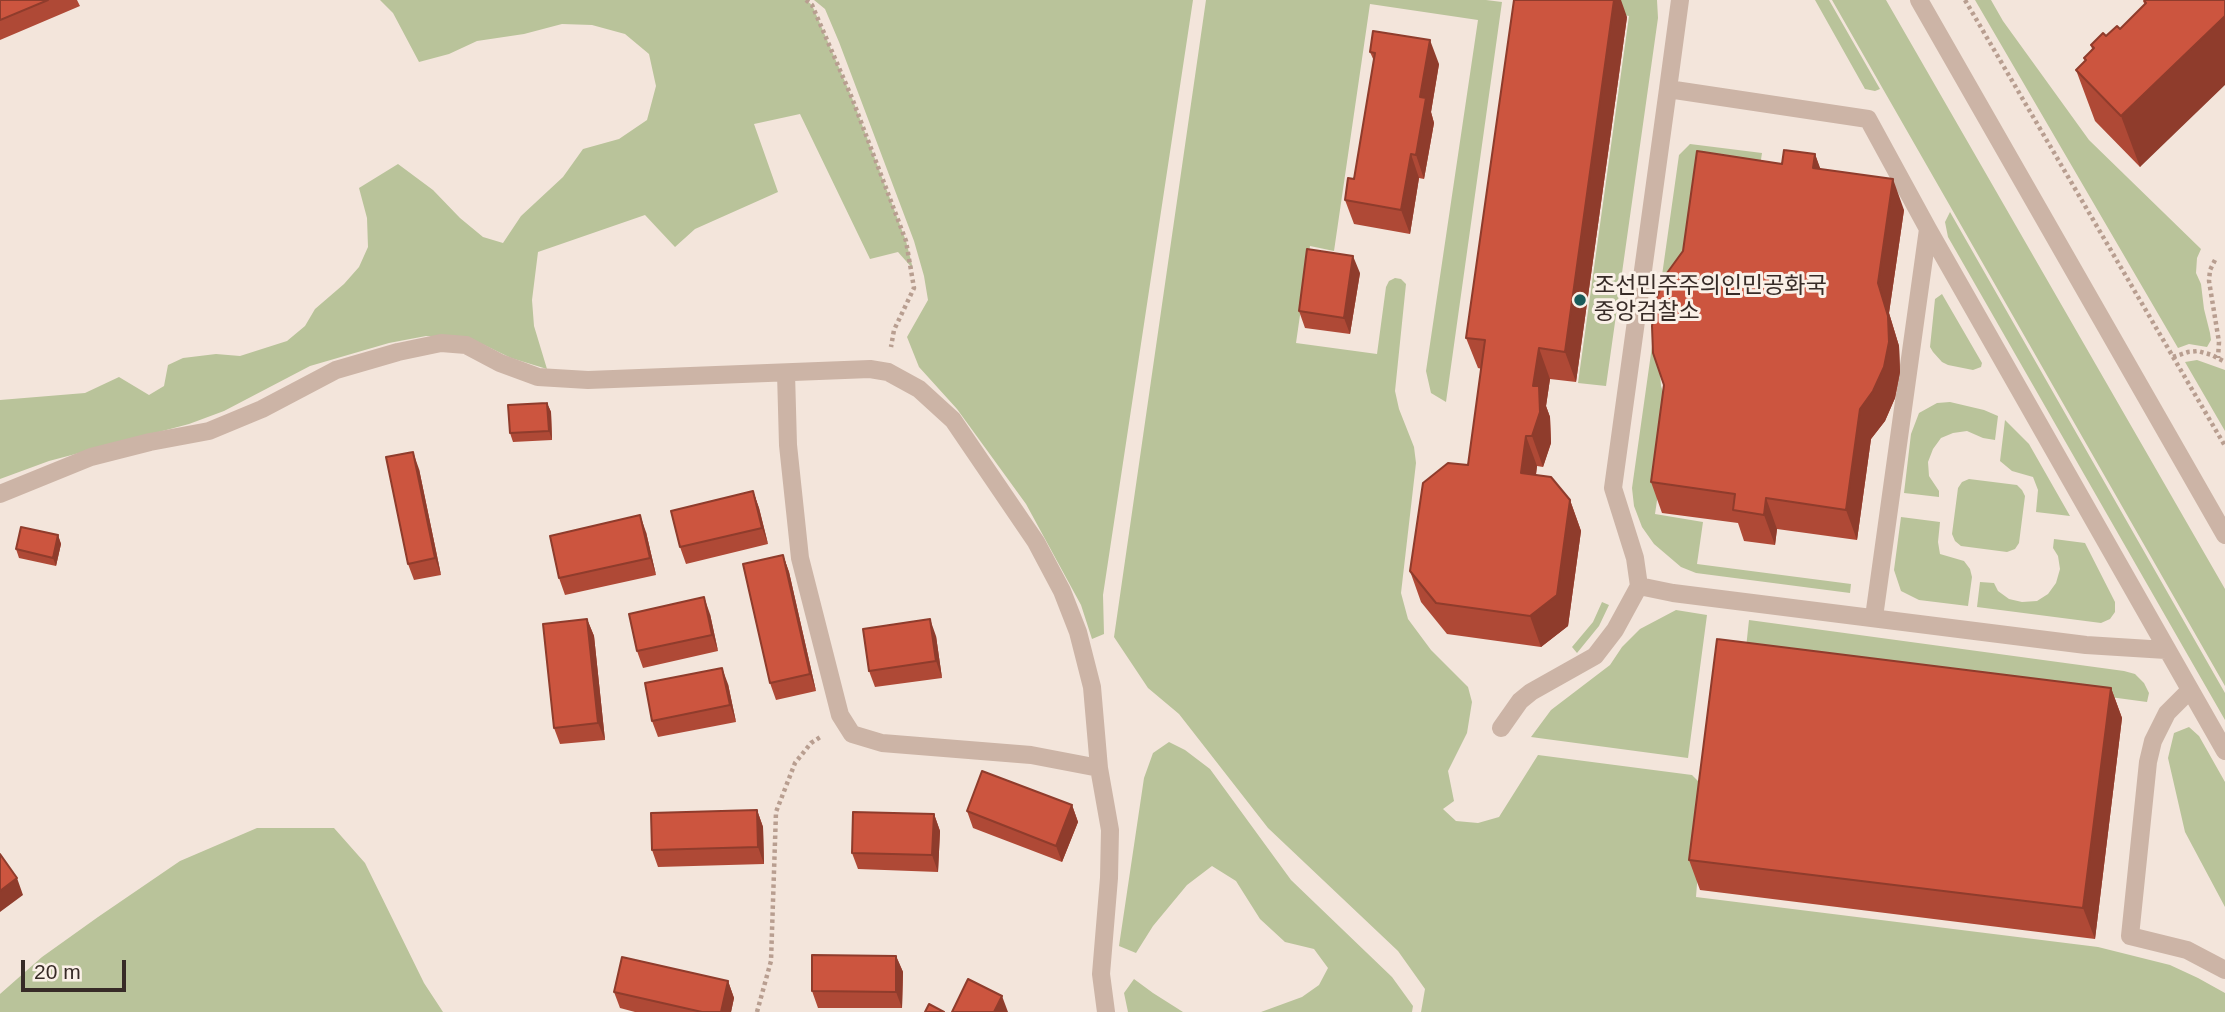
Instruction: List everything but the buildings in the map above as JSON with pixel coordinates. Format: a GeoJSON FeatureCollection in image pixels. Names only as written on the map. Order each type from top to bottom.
{"type":"FeatureCollection","features":[{"type":"Feature","properties":{"kind":"street"},"geometry":{"type":"LineString","coordinates":[[1501,728],[1520,701],[1531,692],[1595,656],[1615,630],[1639,586],[1635,558],[1613,488],[1680,0]]}},
{"type":"Feature","properties":{"kind":"street"},"geometry":{"type":"LineString","coordinates":[[1919,0],[2225,535]]}},
{"type":"Feature","properties":{"kind":"street"},"geometry":{"type":"LineString","coordinates":[[1668,89],[1868,118],[1928,229],[2225,751]]}},
{"type":"Feature","properties":{"kind":"street"},"geometry":{"type":"LineString","coordinates":[[1874,617],[1928,229]]}},
{"type":"Feature","properties":{"kind":"street"},"geometry":{"type":"LineString","coordinates":[[0,494],[91,457],[209,431],[262,409],[336,370],[441,343],[466,345],[500,363],[538,377],[588,380],[870,369],[888,372],[919,389],[953,420],[1037,542],[1078,632],[1092,687],[1099,768],[1110,831],[1101,974],[1106,1012]]}},
{"type":"Feature","properties":{"kind":"street"},"geometry":{"type":"LineString","coordinates":[[786,373],[788,445],[800,558],[839,715],[852,734],[882,743],[1031,755],[1099,768]]}},
{"type":"Feature","properties":{"kind":"street"},"geometry":{"type":"LineString","coordinates":[[1639,586],[1673,593],[2085,645],[2166,650]]}},
{"type":"Feature","properties":{"kind":"street"},"geometry":{"type":"LineString","coordinates":[[2190,690],[2167,713],[2153,741],[2148,762],[2130,936],[2187,950],[2225,970]]}},
{"type":"Feature","properties":{"kind":"path"},"geometry":{"type":"LineString","coordinates":[[806,0],[812,5],[852,98],[906,241],[913,269],[914,288],[894,330],[888,372]]}},
{"type":"Feature","properties":{"kind":"path"},"geometry":{"type":"LineString","coordinates":[[1965,0],[2225,446]]}},
{"type":"Feature","properties":{"kind":"path"},"geometry":{"type":"LineString","coordinates":[[2215,260],[2209,281],[2219,342],[2218,358]]}},
{"type":"Feature","properties":{"kind":"path"},"geometry":{"type":"LineString","coordinates":[[2173,357],[2199,351],[2225,362]]}},
{"type":"Feature","properties":{"kind":"path"},"geometry":{"type":"LineString","coordinates":[[757,1012],[771,961],[776,813],[795,763],[811,743],[845,723]]}},
{"type":"Feature","properties":{"kind":"green space"},"geometry":{"type":"Polygon","coordinates":[[[380,0],[806,0],[812,5],[852,98],[906,241],[913,269],[898,252],[870,259],[800,114],[754,124],[778,192],[695,229],[675,247],[645,215],[538,252],[532,300],[534,326],[547,369],[511,358],[476,341],[426,336],[389,343],[310,366],[224,411],[189,424],[49,461],[0,479],[0,400],[85,393],[119,377],[149,395],[164,386],[168,365],[183,358],[216,354],[240,356],[287,341],[305,326],[315,309],[359,267],[368,247],[367,218],[359,188],[398,164],[433,190],[483,237],[503,243],[521,216],[563,177],[583,149],[619,139],[647,120],[656,86],[649,54],[625,34],[592,25],[562,24],[524,34],[477,41],[449,54],[419,62],[393,13],[380,0]]]}},
{"type":"Feature","properties":{"kind":"green space"},"geometry":{"type":"Polygon","coordinates":[[[814,0],[1193,0],[1103,595],[1104,634],[1092,639],[1081,605],[1026,504],[957,409],[919,367],[907,337],[928,300],[914,241],[839,42],[825,9],[814,0]]]}},
{"type":"Feature","properties":{"kind":"green space"},"geometry":{"type":"Polygon","coordinates":[[[1206,0],[1502,2],[1446,402],[1431,393],[1426,371],[1478,20],[1370,4],[1334,251],[1310,246],[1296,343],[1377,354],[1386,287],[1389,281],[1395,278],[1406,284],[1395,391],[1414,447],[1416,463],[1401,593],[1408,619],[1431,650],[1468,687],[1472,702],[1467,733],[1448,771],[1454,801],[1443,809],[1456,821],[1478,823],[1499,817],[1538,755],[1692,775],[1703,786],[1696,897],[2098,947],[2170,965],[2198,978],[2225,993],[2225,1012],[1421,1012],[1425,989],[1398,951],[1268,828],[1179,714],[1148,688],[1114,637],[1206,0]]]}},
{"type":"Feature","properties":{"kind":"green space"},"geometry":{"type":"Polygon","coordinates":[[[1621,0],[1657,0],[1658,18],[1606,386],[1578,383],[1629,16],[1620,14],[1621,0]]]}},
{"type":"Feature","properties":{"kind":"green space"},"geometry":{"type":"Polygon","coordinates":[[[1815,0],[1829,0],[1880,89],[1865,89],[1815,0]]]}},
{"type":"Feature","properties":{"kind":"green space"},"geometry":{"type":"Polygon","coordinates":[[[1832,0],[1886,0],[2225,589],[2225,686],[1832,0]]]}},
{"type":"Feature","properties":{"kind":"green space"},"geometry":{"type":"Polygon","coordinates":[[[1975,0],[1991,0],[2003,21],[2089,140],[2201,249],[2196,273],[2201,284],[2210,333],[2211,340],[2207,347],[2189,344],[2178,348],[1975,0]]]}},
{"type":"Feature","properties":{"kind":"green space"},"geometry":{"type":"Polygon","coordinates":[[[1690,144],[1762,153],[1757,185],[1659,356],[1661,386],[1670,412],[1655,514],[1703,522],[1697,564],[1851,584],[1850,593],[1696,573],[1681,567],[1654,544],[1642,527],[1634,506],[1632,488],[1679,155],[1690,144]]]}},
{"type":"Feature","properties":{"kind":"green space"},"geometry":{"type":"Polygon","coordinates":[[[1950,212],[2225,693],[2225,720],[1948,237],[1945,222],[1950,212]]]}},
{"type":"Feature","properties":{"kind":"green space"},"geometry":{"type":"Polygon","coordinates":[[[1942,294],[1982,363],[1981,367],[1973,370],[1948,365],[1942,362],[1930,347],[1935,299],[1942,294]]]}},
{"type":"Feature","properties":{"kind":"green space"},"geometry":{"type":"Polygon","coordinates":[[[2197,360],[2225,370],[2225,431],[2185,362],[2197,360]]]}},
{"type":"Feature","properties":{"kind":"green space"},"geometry":{"type":"Polygon","coordinates":[[[1950,402],[1998,416],[1995,440],[1967,431],[1941,438],[1928,462],[1929,476],[1939,491],[1939,497],[1904,493],[1911,434],[1919,413],[1937,403],[1950,402]]]}},
{"type":"Feature","properties":{"kind":"green space"},"geometry":{"type":"Polygon","coordinates":[[[2005,420],[2029,444],[2070,516],[2036,512],[2038,490],[2033,477],[2012,471],[2000,461],[2005,420]]]}},
{"type":"Feature","properties":{"kind":"green space"},"geometry":{"type":"Polygon","coordinates":[[[1969,479],[2017,485],[2022,490],[2025,496],[2019,543],[2015,549],[2007,552],[1961,546],[1955,541],[1952,534],[1958,488],[1962,482],[1969,479]]]}},
{"type":"Feature","properties":{"kind":"green space"},"geometry":{"type":"Polygon","coordinates":[[[1901,517],[1940,522],[1940,554],[1964,561],[1970,569],[1972,577],[1968,606],[1919,600],[1901,591],[1894,570],[1901,517]]]}},
{"type":"Feature","properties":{"kind":"green space"},"geometry":{"type":"Polygon","coordinates":[[[2054,539],[2085,543],[2115,602],[2115,612],[2110,619],[2101,623],[1977,607],[1980,582],[1994,583],[1998,591],[2009,599],[2022,602],[2037,601],[2048,594],[2056,583],[2060,569],[2058,556],[2053,548],[2054,539]]]}},
{"type":"Feature","properties":{"kind":"green space"},"geometry":{"type":"Polygon","coordinates":[[[1602,602],[1609,605],[1599,626],[1577,653],[1572,647],[1593,622],[1602,602]]]}},
{"type":"Feature","properties":{"kind":"green space"},"geometry":{"type":"Polygon","coordinates":[[[1676,610],[1707,615],[1688,758],[1531,737],[1551,710],[1610,665],[1622,647],[1640,629],[1676,610]]]}},
{"type":"Feature","properties":{"kind":"green space"},"geometry":{"type":"Polygon","coordinates":[[[1749,620],[2124,671],[2135,674],[2149,693],[2147,702],[1746,648],[1749,620]]]}},
{"type":"Feature","properties":{"kind":"green space"},"geometry":{"type":"Polygon","coordinates":[[[2189,727],[2199,736],[2225,782],[2225,907],[2185,832],[2168,758],[2174,733],[2189,727]]]}},
{"type":"Feature","properties":{"kind":"green space"},"geometry":{"type":"Polygon","coordinates":[[[1169,742],[1185,750],[1210,769],[1291,880],[1392,977],[1413,1006],[1412,1012],[1261,1012],[1302,997],[1319,985],[1328,968],[1314,949],[1285,942],[1260,919],[1236,881],[1212,866],[1187,885],[1153,926],[1136,953],[1119,946],[1144,778],[1153,753],[1169,742]]]}},
{"type":"Feature","properties":{"kind":"green space"},"geometry":{"type":"Polygon","coordinates":[[[257,828],[334,828],[365,863],[424,983],[443,1012],[0,1012],[0,994],[42,957],[180,861],[257,828]]]}},
{"type":"Feature","properties":{"kind":"green space"},"geometry":{"type":"Polygon","coordinates":[[[1134,979],[1183,1012],[1128,1012],[1124,993],[1134,979]]]}},
{"type":"Feature","properties":{"kind":"place","name":"조선민주주의인민공화국 중앙검찰소"},"geometry":{"type":"Point","coordinates":[1580,300]}}]}
